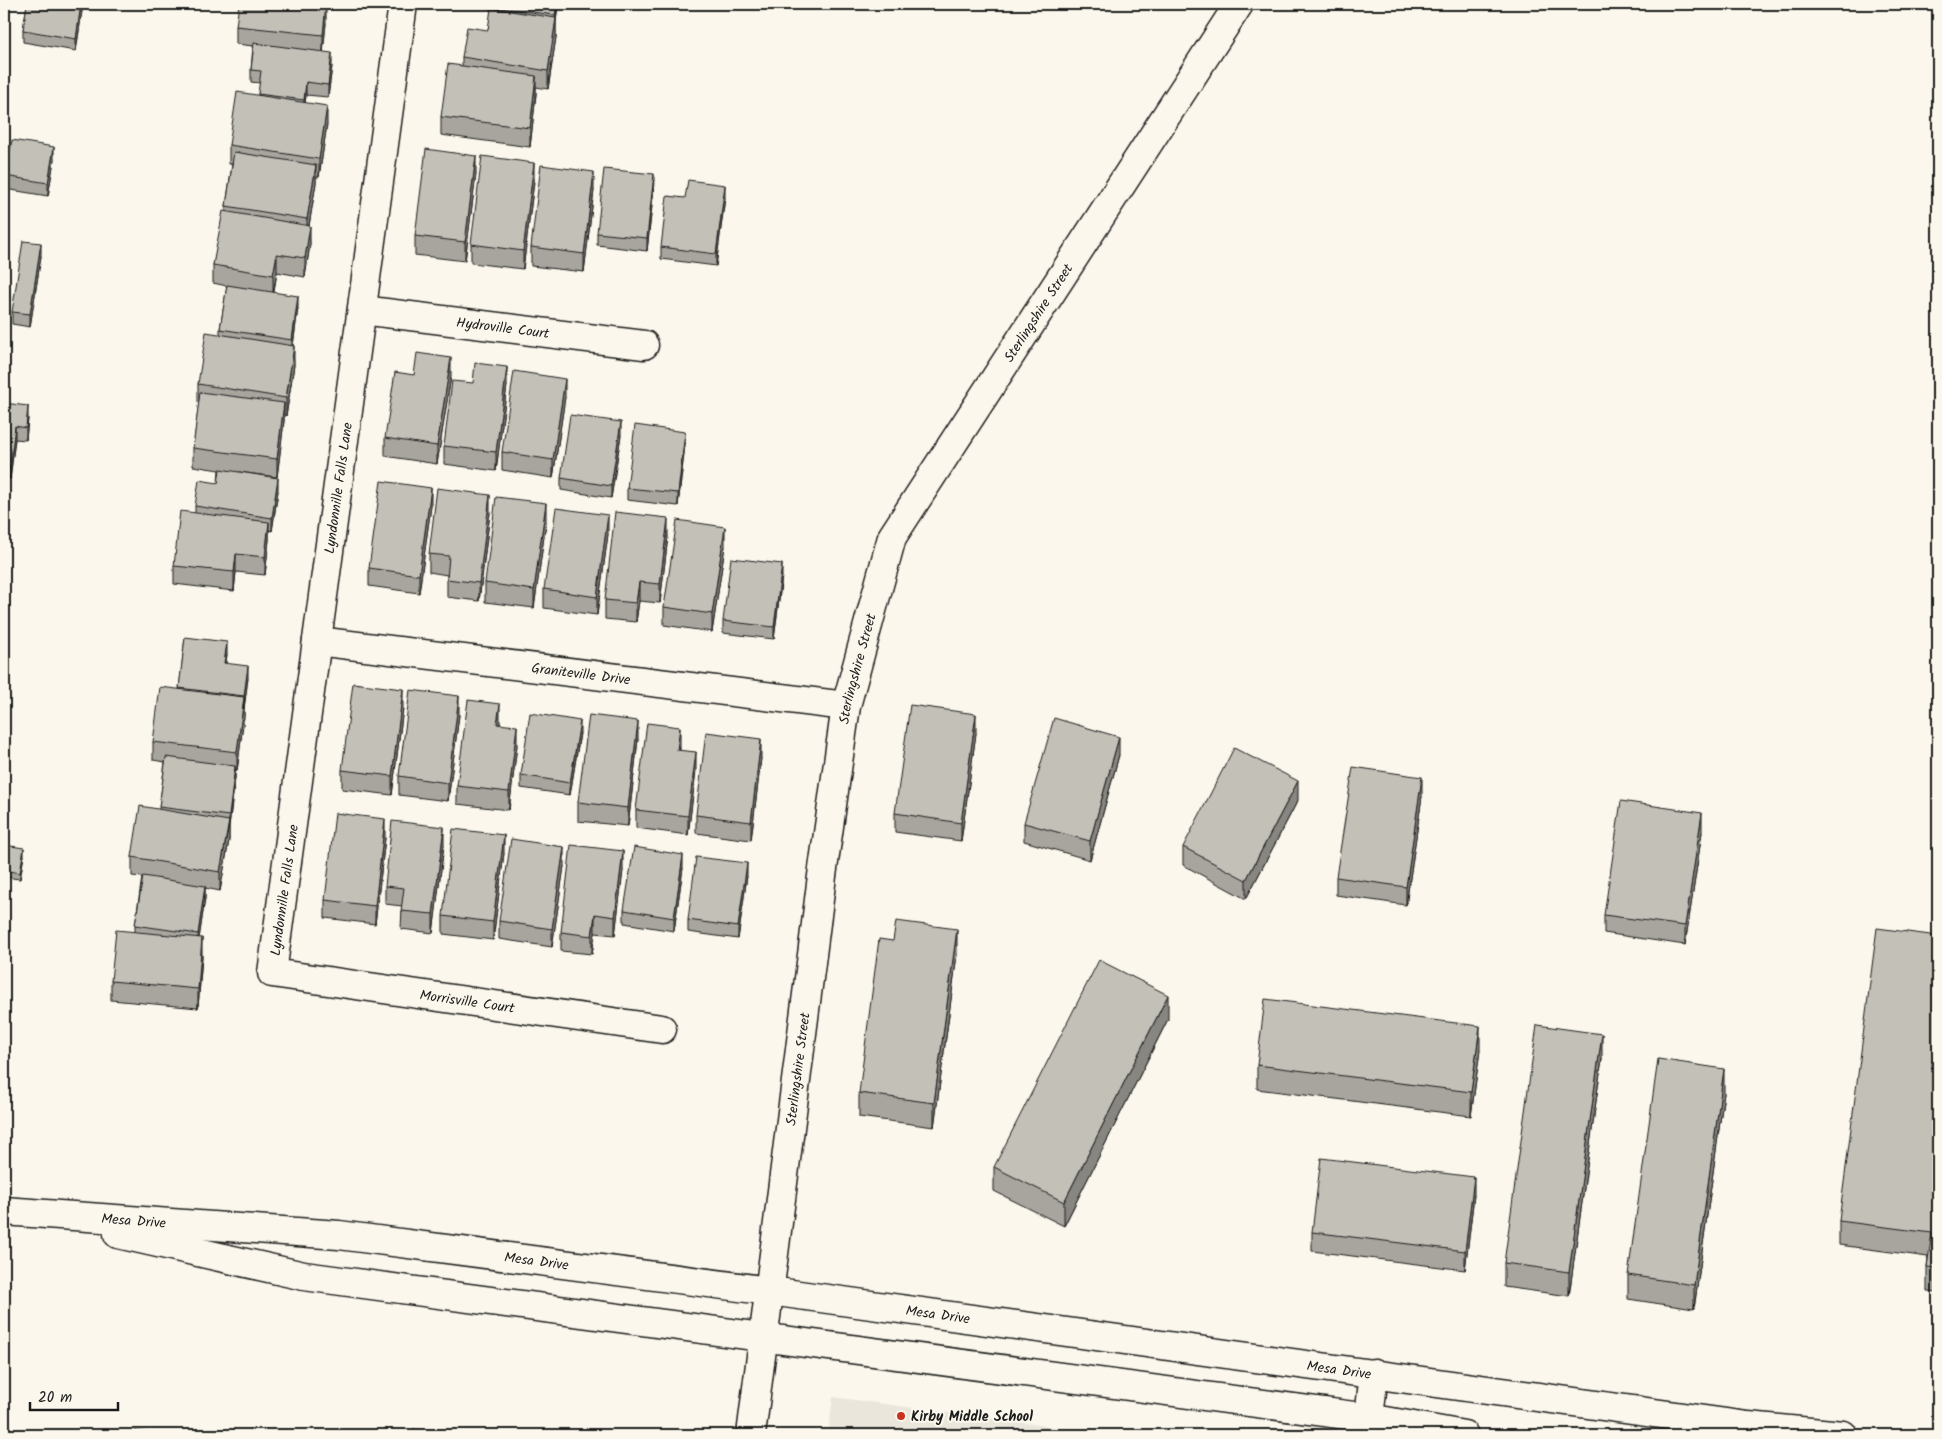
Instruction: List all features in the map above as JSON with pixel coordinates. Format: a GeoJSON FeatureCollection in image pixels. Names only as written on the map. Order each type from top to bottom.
{"type":"FeatureCollection","features":[{"type":"Feature","properties":{"kind":"street","name":"Lyndonnille Falls Lane"},"geometry":{"type":"LineString","coordinates":[[272,973],[403,4]]}},
{"type":"Feature","properties":{"kind":"street","name":"Sterlingshire Street"},"geometry":{"type":"LineString","coordinates":[[751,1435],[822,876],[846,706],[892,537],[1239,4]]}},
{"type":"Feature","properties":{"kind":"street","name":"Hydroville Court"},"geometry":{"type":"LineString","coordinates":[[362,310],[644,345]]}},
{"type":"Feature","properties":{"kind":"street","name":"Graniteville Drive"},"geometry":{"type":"LineString","coordinates":[[317,641],[846,706]]}},
{"type":"Feature","properties":{"kind":"street","name":"Morrisville Court"},"geometry":{"type":"LineString","coordinates":[[272,973],[662,1029]]}},
{"type":"Feature","properties":{"kind":"street","name":"Mesa Drive"},"geometry":{"type":"LineString","coordinates":[[4,1211],[31,1215],[304,1276],[1369,1418],[1464,1435]]}},
{"type":"Feature","properties":{"kind":"street","name":"Mesa Drive"},"geometry":{"type":"LineString","coordinates":[[31,1215],[339,1235],[1374,1373],[1748,1431],[1843,1435]]}},
{"type":"Feature","properties":{"kind":"street"},"geometry":{"type":"LineString","coordinates":[[1369,1418],[1374,1373]]}},
{"type":"Feature","properties":{"kind":"shaded area","name":"Kirby Middle School"},"geometry":{"type":"Polygon","coordinates":[[[833,1397],[1112,1435],[828,1435],[833,1397]]]}},
{"type":"Feature","properties":{"kind":"building"},"geometry":{"type":"Polygon","coordinates":[[[27,4],[81,4],[76,39],[23,30],[27,4]]]}},
{"type":"Feature","properties":{"kind":"building"},"geometry":{"type":"Polygon","coordinates":[[[239,4],[326,4],[323,35],[236,26],[239,4]]]}},
{"type":"Feature","properties":{"kind":"building"},"geometry":{"type":"Polygon","coordinates":[[[493,4],[557,4],[555,15],[492,7],[493,4]]]}},
{"type":"Feature","properties":{"kind":"building"},"geometry":{"type":"Polygon","coordinates":[[[491,8],[556,18],[548,71],[462,57],[467,27],[488,30],[491,8]]]}},
{"type":"Feature","properties":{"kind":"building"},"geometry":{"type":"Polygon","coordinates":[[[254,43],[332,53],[328,85],[306,82],[304,100],[258,94],[261,71],[251,70],[254,43]]]}},
{"type":"Feature","properties":{"kind":"building"},"geometry":{"type":"Polygon","coordinates":[[[448,64],[536,76],[530,128],[441,117],[448,64]]]}},
{"type":"Feature","properties":{"kind":"building"},"geometry":{"type":"Polygon","coordinates":[[[237,92],[327,106],[319,159],[229,145],[237,92]]]}},
{"type":"Feature","properties":{"kind":"building"},"geometry":{"type":"Polygon","coordinates":[[[12,140],[54,147],[48,183],[5,176],[12,140]]]}},
{"type":"Feature","properties":{"kind":"building"},"geometry":{"type":"Polygon","coordinates":[[[426,149],[476,156],[465,242],[415,236],[426,149]]]}},
{"type":"Feature","properties":{"kind":"building"},"geometry":{"type":"Polygon","coordinates":[[[234,152],[316,165],[307,219],[226,206],[234,152]]]}},
{"type":"Feature","properties":{"kind":"building"},"geometry":{"type":"Polygon","coordinates":[[[482,156],[534,163],[523,251],[471,244],[482,156]]]}},
{"type":"Feature","properties":{"kind":"building"},"geometry":{"type":"Polygon","coordinates":[[[541,165],[594,172],[584,254],[531,247],[541,165]]]}},
{"type":"Feature","properties":{"kind":"building"},"geometry":{"type":"Polygon","coordinates":[[[604,169],[654,174],[647,238],[597,233],[604,169]]]}},
{"type":"Feature","properties":{"kind":"building"},"geometry":{"type":"Polygon","coordinates":[[[688,180],[725,185],[716,254],[661,247],[667,196],[685,198],[688,180]]]}},
{"type":"Feature","properties":{"kind":"building"},"geometry":{"type":"Polygon","coordinates":[[[223,211],[310,226],[305,258],[277,254],[273,275],[213,265],[223,211]]]}},
{"type":"Feature","properties":{"kind":"building"},"geometry":{"type":"Polygon","coordinates":[[[23,241],[41,243],[30,314],[12,312],[23,241]]]}},
{"type":"Feature","properties":{"kind":"building"},"geometry":{"type":"Polygon","coordinates":[[[227,285],[298,296],[292,340],[220,329],[227,285]]]}},
{"type":"Feature","properties":{"kind":"building"},"geometry":{"type":"Polygon","coordinates":[[[206,332],[294,346],[286,398],[198,384],[206,332]]]}},
{"type":"Feature","properties":{"kind":"building"},"geometry":{"type":"Polygon","coordinates":[[[417,353],[451,358],[437,446],[385,438],[395,372],[414,375],[417,353]]]}},
{"type":"Feature","properties":{"kind":"building"},"geometry":{"type":"Polygon","coordinates":[[[475,363],[507,367],[496,452],[444,446],[452,381],[473,383],[475,363]]]}},
{"type":"Feature","properties":{"kind":"building"},"geometry":{"type":"Polygon","coordinates":[[[514,371],[565,379],[553,460],[502,452],[514,371]]]}},
{"type":"Feature","properties":{"kind":"building"},"geometry":{"type":"Polygon","coordinates":[[[200,392],[284,403],[277,459],[193,448],[200,392]]]}},
{"type":"Feature","properties":{"kind":"building"},"geometry":{"type":"Polygon","coordinates":[[[4,403],[28,406],[26,428],[15,426],[10,467],[4,466],[4,403]]]}},
{"type":"Feature","properties":{"kind":"building"},"geometry":{"type":"Polygon","coordinates":[[[570,415],[621,422],[611,486],[561,478],[570,415]]]}},
{"type":"Feature","properties":{"kind":"building"},"geometry":{"type":"Polygon","coordinates":[[[635,425],[685,432],[678,493],[627,488],[635,425]]]}},
{"type":"Feature","properties":{"kind":"building"},"geometry":{"type":"Polygon","coordinates":[[[220,469],[278,478],[272,518],[195,506],[199,480],[218,483],[220,469]]]}},
{"type":"Feature","properties":{"kind":"building"},"geometry":{"type":"Polygon","coordinates":[[[381,481],[431,488],[419,575],[369,568],[381,481]]]}},
{"type":"Feature","properties":{"kind":"building"},"geometry":{"type":"Polygon","coordinates":[[[437,488],[490,495],[479,583],[447,579],[449,556],[429,554],[437,488]]]}},
{"type":"Feature","properties":{"kind":"building"},"geometry":{"type":"Polygon","coordinates":[[[496,497],[546,503],[534,590],[485,583],[496,497]]]}},
{"type":"Feature","properties":{"kind":"building"},"geometry":{"type":"Polygon","coordinates":[[[556,508],[608,515],[597,597],[544,589],[556,508]]]}},
{"type":"Feature","properties":{"kind":"building"},"geometry":{"type":"Polygon","coordinates":[[[180,511],[269,522],[265,557],[236,554],[234,572],[174,566],[180,511]]]}},
{"type":"Feature","properties":{"kind":"building"},"geometry":{"type":"Polygon","coordinates":[[[615,512],[668,518],[660,584],[639,582],[636,603],[605,600],[615,512]]]}},
{"type":"Feature","properties":{"kind":"building"},"geometry":{"type":"Polygon","coordinates":[[[677,520],[725,527],[712,614],[664,607],[677,520]]]}},
{"type":"Feature","properties":{"kind":"building"},"geometry":{"type":"Polygon","coordinates":[[[731,558],[782,564],[774,627],[723,621],[731,558]]]}},
{"type":"Feature","properties":{"kind":"building"},"geometry":{"type":"Polygon","coordinates":[[[185,637],[227,642],[224,663],[248,666],[244,696],[179,688],[185,637]]]}},
{"type":"Feature","properties":{"kind":"building"},"geometry":{"type":"Polygon","coordinates":[[[353,683],[403,689],[392,776],[342,770],[353,683]]]}},
{"type":"Feature","properties":{"kind":"building"},"geometry":{"type":"Polygon","coordinates":[[[160,687],[244,697],[237,752],[153,742],[160,687]]]}},
{"type":"Feature","properties":{"kind":"building"},"geometry":{"type":"Polygon","coordinates":[[[410,690],[459,696],[448,783],[399,776],[410,690]]]}},
{"type":"Feature","properties":{"kind":"building"},"geometry":{"type":"Polygon","coordinates":[[[468,700],[500,704],[497,724],[517,726],[509,792],[457,786],[468,700]]]}},
{"type":"Feature","properties":{"kind":"building"},"geometry":{"type":"Polygon","coordinates":[[[910,705],[976,714],[961,823],[895,813],[910,705]]]}},
{"type":"Feature","properties":{"kind":"building"},"geometry":{"type":"Polygon","coordinates":[[[530,713],[580,721],[570,783],[521,775],[530,713]]]}},
{"type":"Feature","properties":{"kind":"building"},"geometry":{"type":"Polygon","coordinates":[[[589,715],[638,721],[628,808],[578,802],[589,715]]]}},
{"type":"Feature","properties":{"kind":"building"},"geometry":{"type":"Polygon","coordinates":[[[1054,718],[1119,737],[1090,841],[1024,823],[1054,718]]]}},
{"type":"Feature","properties":{"kind":"building"},"geometry":{"type":"Polygon","coordinates":[[[647,723],[680,727],[677,750],[696,752],[688,816],[636,810],[647,723]]]}},
{"type":"Feature","properties":{"kind":"building"},"geometry":{"type":"Polygon","coordinates":[[[706,732],[761,739],[751,822],[696,815],[706,732]]]}},
{"type":"Feature","properties":{"kind":"building"},"geometry":{"type":"Polygon","coordinates":[[[1234,748],[1298,781],[1246,880],[1183,847],[1234,748]]]}},
{"type":"Feature","properties":{"kind":"building"},"geometry":{"type":"Polygon","coordinates":[[[166,757],[235,766],[229,816],[159,807],[166,757]]]}},
{"type":"Feature","properties":{"kind":"building"},"geometry":{"type":"Polygon","coordinates":[[[1353,767],[1422,777],[1406,887],[1336,877],[1353,767]]]}},
{"type":"Feature","properties":{"kind":"building"},"geometry":{"type":"Polygon","coordinates":[[[1621,801],[1702,813],[1685,926],[1604,915],[1621,801]]]}},
{"type":"Feature","properties":{"kind":"building"},"geometry":{"type":"Polygon","coordinates":[[[140,806],[229,821],[220,872],[132,857],[140,806]]]}},
{"type":"Feature","properties":{"kind":"building"},"geometry":{"type":"Polygon","coordinates":[[[335,813],[385,819],[375,906],[325,900],[335,813]]]}},
{"type":"Feature","properties":{"kind":"building"},"geometry":{"type":"Polygon","coordinates":[[[392,821],[444,827],[433,914],[401,911],[404,888],[385,886],[392,821]]]}},
{"type":"Feature","properties":{"kind":"building"},"geometry":{"type":"Polygon","coordinates":[[[453,829],[504,835],[493,922],[443,916],[453,829]]]}},
{"type":"Feature","properties":{"kind":"building"},"geometry":{"type":"Polygon","coordinates":[[[511,839],[564,847],[552,929],[499,921],[511,839]]]}},
{"type":"Feature","properties":{"kind":"building"},"geometry":{"type":"Polygon","coordinates":[[[4,845],[24,848],[20,873],[4,870],[4,845]]]}},
{"type":"Feature","properties":{"kind":"building"},"geometry":{"type":"Polygon","coordinates":[[[571,845],[623,851],[615,917],[595,914],[592,936],[561,932],[571,845]]]}},
{"type":"Feature","properties":{"kind":"building"},"geometry":{"type":"Polygon","coordinates":[[[634,847],[683,855],[674,918],[624,910],[634,847]]]}},
{"type":"Feature","properties":{"kind":"building"},"geometry":{"type":"Polygon","coordinates":[[[696,857],[747,863],[738,927],[688,920],[696,857]]]}},
{"type":"Feature","properties":{"kind":"building"},"geometry":{"type":"Polygon","coordinates":[[[143,876],[205,886],[198,934],[135,925],[143,876]]]}},
{"type":"Feature","properties":{"kind":"building"},"geometry":{"type":"Polygon","coordinates":[[[896,921],[957,929],[934,1103],[859,1093],[879,939],[893,941],[896,921]]]}},
{"type":"Feature","properties":{"kind":"building"},"geometry":{"type":"Polygon","coordinates":[[[1877,928],[1938,936],[1938,1268],[1927,1267],[1932,1233],[1839,1221],[1877,928]]]}},
{"type":"Feature","properties":{"kind":"building"},"geometry":{"type":"Polygon","coordinates":[[[116,930],[202,938],[198,989],[111,981],[116,930]]]}},
{"type":"Feature","properties":{"kind":"building"},"geometry":{"type":"Polygon","coordinates":[[[1099,960],[1168,995],[1064,1202],[994,1167],[1099,960]]]}},
{"type":"Feature","properties":{"kind":"building"},"geometry":{"type":"Polygon","coordinates":[[[1265,999],[1480,1026],[1471,1092],[1257,1065],[1265,999]]]}},
{"type":"Feature","properties":{"kind":"building"},"geometry":{"type":"Polygon","coordinates":[[[1537,1025],[1602,1034],[1569,1272],[1504,1263],[1537,1025]]]}},
{"type":"Feature","properties":{"kind":"building"},"geometry":{"type":"Polygon","coordinates":[[[1658,1059],[1724,1069],[1694,1285],[1628,1275],[1658,1059]]]}},
{"type":"Feature","properties":{"kind":"building"},"geometry":{"type":"Polygon","coordinates":[[[1321,1158],[1474,1177],[1465,1251],[1312,1232],[1321,1158]]]}},
{"type":"Feature","properties":{"kind":"building"},"geometry":{"type":"Polygon","coordinates":[[[413,1429],[461,1435],[412,1435],[413,1429]]]}},
{"type":"Feature","properties":{"kind":"building"},"geometry":{"type":"Polygon","coordinates":[[[135,1431],[167,1435],[135,1435],[135,1431]]]}},
{"type":"Feature","properties":{"kind":"building"},"geometry":{"type":"Polygon","coordinates":[[[27,1432],[55,1435],[26,1435],[27,1432]]]}},
{"type":"Feature","properties":{"kind":"place","name":"Kirby Middle School"},"geometry":{"type":"Point","coordinates":[901,1416]}}]}
